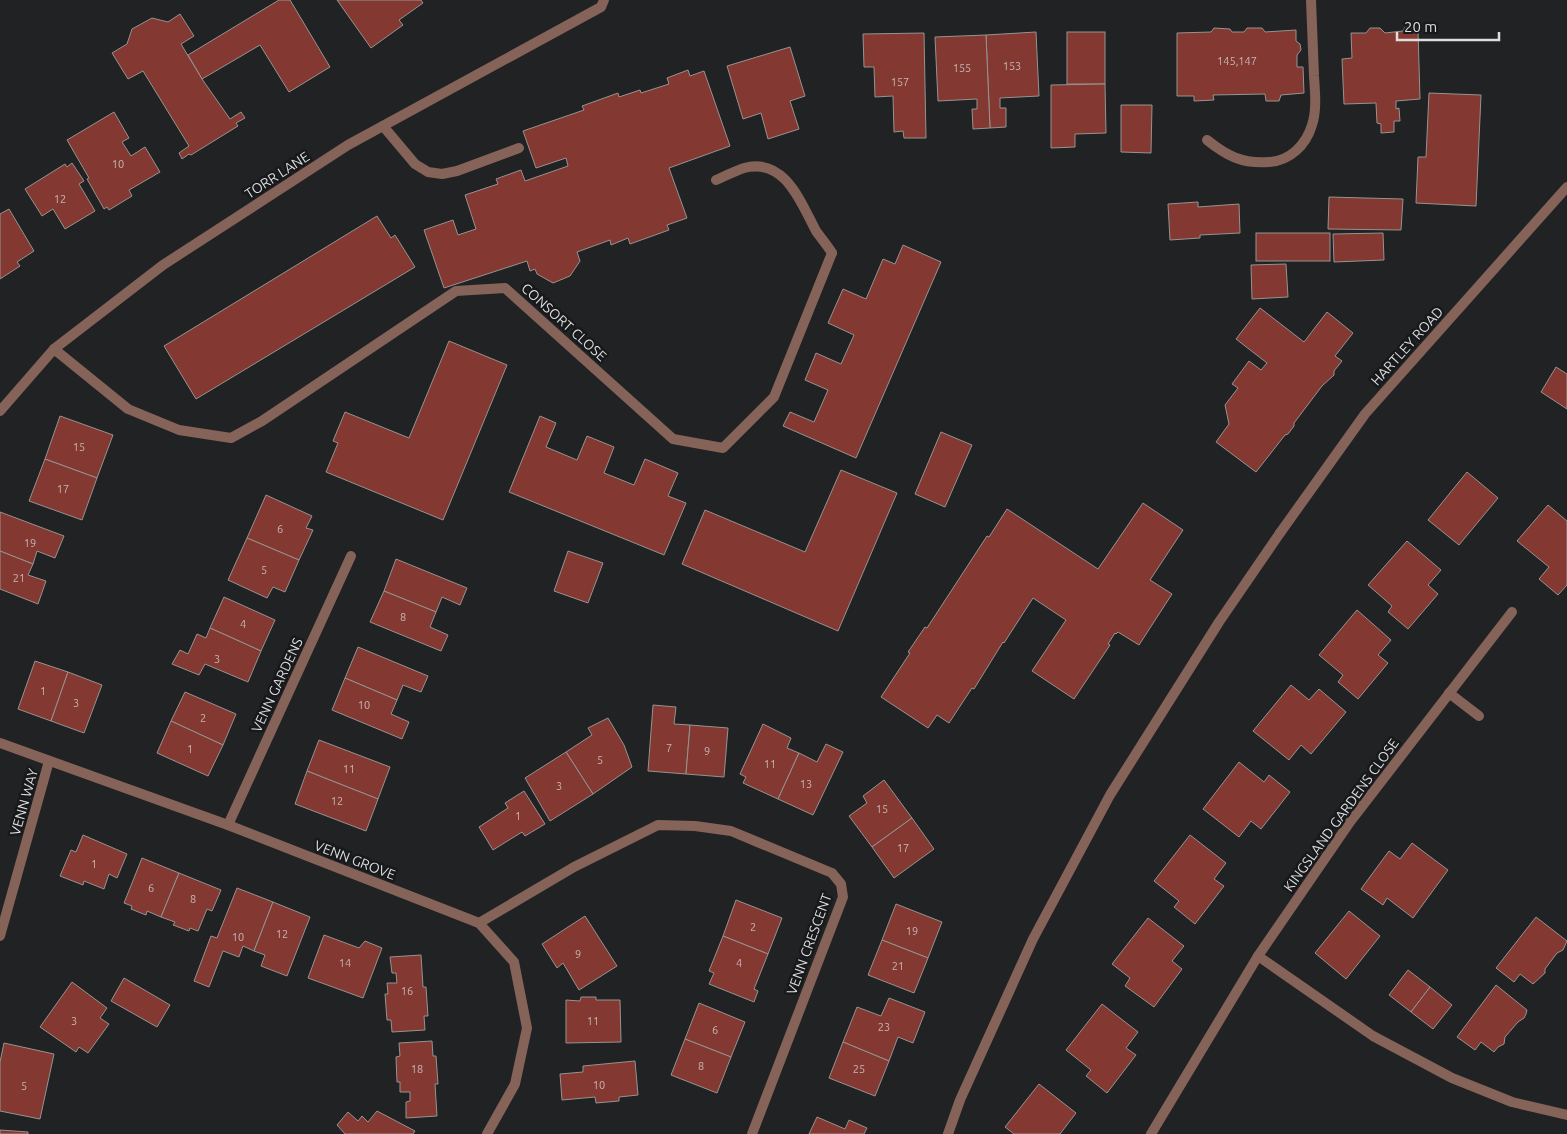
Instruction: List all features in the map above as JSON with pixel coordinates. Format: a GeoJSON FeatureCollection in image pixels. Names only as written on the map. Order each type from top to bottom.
{"type":"FeatureCollection","features":[{"type":"Feature","properties":{"kind":"street"},"geometry":{"type":"LineString","coordinates":[[1207,140],[1224,154],[1253,163],[1276,162],[1295,153],[1304,143],[1313,125],[1315,106],[1311,0]]}},
{"type":"Feature","properties":{"kind":"street","name":"TORR LANE"},"geometry":{"type":"LineString","coordinates":[[0,411],[54,348],[163,265],[348,145],[602,4]]}},
{"type":"Feature","properties":{"kind":"street"},"geometry":{"type":"LineString","coordinates":[[383,126],[415,164],[428,172],[442,174],[519,148]]}},
{"type":"Feature","properties":{"kind":"street","name":"CONSORT CLOSE"},"geometry":{"type":"LineString","coordinates":[[54,348],[128,409],[180,430],[231,438],[262,421],[456,292],[506,288],[673,439],[723,448],[774,397],[832,253],[817,232],[806,208],[791,185],[778,173],[763,168],[746,168],[716,180]]}},
{"type":"Feature","properties":{"kind":"street","name":"HARTLEY ROAD"},"geometry":{"type":"LineString","coordinates":[[948,1134],[960,1100],[1033,939],[1110,796],[1219,622],[1365,414],[1567,187]]}},
{"type":"Feature","properties":{"kind":"street","name":"VENN GARDENS"},"geometry":{"type":"LineString","coordinates":[[228,825],[351,556]]}},
{"type":"Feature","properties":{"kind":"street","name":"KINGSLAND GARDENS CLOSE"},"geometry":{"type":"LineString","coordinates":[[1151,1134],[1258,956],[1350,822],[1512,612]]}},
{"type":"Feature","properties":{"kind":"street"},"geometry":{"type":"LineString","coordinates":[[1449,693],[1479,716]]}},
{"type":"Feature","properties":{"kind":"street","name":"VENN GROVE"},"geometry":{"type":"LineString","coordinates":[[0,743],[228,825],[479,923],[514,962],[527,1028],[515,1084],[487,1134]]}},
{"type":"Feature","properties":{"kind":"street","name":"VENN WAY"},"geometry":{"type":"LineString","coordinates":[[0,936],[50,761]]}},
{"type":"Feature","properties":{"kind":"street","name":"VENN CRESCENT"},"geometry":{"type":"LineString","coordinates":[[479,923],[574,867],[658,825],[695,826],[731,831],[832,873],[841,884],[843,897],[752,1134]]}},
{"type":"Feature","properties":{"kind":"street"},"geometry":{"type":"LineString","coordinates":[[1258,956],[1373,1036],[1452,1078],[1512,1102],[1567,1115]]}},
{"type":"Feature","properties":{"kind":"building"},"geometry":{"type":"Polygon","coordinates":[[[279,0],[290,0],[330,67],[289,92],[260,45],[202,79],[188,55],[279,0]]]}},
{"type":"Feature","properties":{"kind":"building"},"geometry":{"type":"Polygon","coordinates":[[[337,0],[421,0],[423,3],[399,20],[403,25],[371,48],[337,0]]]}},
{"type":"Feature","properties":{"kind":"building"},"geometry":{"type":"Polygon","coordinates":[[[180,14],[194,36],[181,44],[202,79],[230,119],[241,112],[245,118],[236,123],[238,126],[182,159],[179,153],[189,146],[143,71],[128,79],[112,53],[127,44],[132,29],[152,18],[168,22],[180,14]]]}},
{"type":"Feature","properties":{"kind":"building"},"geometry":{"type":"Polygon","coordinates":[[[1415,26],[1418,31],[1420,99],[1396,101],[1396,109],[1399,108],[1400,121],[1394,121],[1394,132],[1381,133],[1381,124],[1377,123],[1376,103],[1344,104],[1342,59],[1352,58],[1351,33],[1366,33],[1370,28],[1380,28],[1385,33],[1403,31],[1405,27],[1415,26]]]}},
{"type":"Feature","properties":{"kind":"building"},"geometry":{"type":"Polygon","coordinates":[[[1214,28],[1230,29],[1232,32],[1244,32],[1247,28],[1262,28],[1265,32],[1296,30],[1296,41],[1300,44],[1301,50],[1297,55],[1297,67],[1303,67],[1304,93],[1281,95],[1279,101],[1266,101],[1265,94],[1213,95],[1214,100],[1194,101],[1194,96],[1177,96],[1177,33],[1211,32],[1214,28]]]}},
{"type":"Feature","properties":{"kind":"building"},"geometry":{"type":"Polygon","coordinates":[[[1036,32],[1039,96],[1000,98],[1000,108],[1006,108],[1006,127],[990,128],[986,35],[1036,32]]]}},
{"type":"Feature","properties":{"kind":"building"},"geometry":{"type":"Polygon","coordinates":[[[1067,32],[1105,32],[1105,84],[1067,84],[1067,32]]]}},
{"type":"Feature","properties":{"kind":"building"},"geometry":{"type":"Polygon","coordinates":[[[924,33],[926,138],[904,138],[903,131],[894,132],[893,96],[875,97],[874,67],[864,67],[863,34],[924,33]]]}},
{"type":"Feature","properties":{"kind":"building"},"geometry":{"type":"Polygon","coordinates":[[[986,35],[990,128],[973,129],[972,109],[977,109],[977,99],[938,101],[935,37],[986,35]]]}},
{"type":"Feature","properties":{"kind":"building"},"geometry":{"type":"Polygon","coordinates":[[[790,47],[805,96],[790,101],[799,129],[768,139],[761,113],[743,119],[727,66],[790,47]]]}},
{"type":"Feature","properties":{"kind":"building"},"geometry":{"type":"Polygon","coordinates":[[[688,70],[690,76],[704,71],[730,146],[669,168],[687,218],[667,225],[669,230],[630,244],[628,238],[611,245],[610,240],[577,252],[580,261],[570,276],[553,283],[537,274],[535,269],[530,271],[527,261],[444,288],[424,230],[453,220],[458,235],[476,229],[465,195],[498,184],[496,179],[521,170],[525,181],[568,166],[566,158],[536,168],[523,131],[584,110],[582,106],[618,93],[619,97],[640,90],[641,93],[669,84],[667,78],[688,70]]]}},
{"type":"Feature","properties":{"kind":"building"},"geometry":{"type":"Polygon","coordinates":[[[1105,84],[1106,133],[1075,134],[1075,147],[1051,148],[1051,85],[1105,84]]]}},
{"type":"Feature","properties":{"kind":"building"},"geometry":{"type":"Polygon","coordinates":[[[1429,93],[1481,95],[1476,206],[1416,203],[1418,157],[1426,157],[1429,93]]]}},
{"type":"Feature","properties":{"kind":"building"},"geometry":{"type":"Polygon","coordinates":[[[1121,105],[1152,105],[1151,153],[1121,152],[1121,105]]]}},
{"type":"Feature","properties":{"kind":"building"},"geometry":{"type":"Polygon","coordinates":[[[114,112],[129,138],[122,142],[131,156],[145,147],[160,172],[129,190],[132,196],[109,210],[107,207],[104,209],[67,140],[114,112]]]}},
{"type":"Feature","properties":{"kind":"building"},"geometry":{"type":"Polygon","coordinates":[[[72,163],[84,181],[79,184],[95,211],[65,229],[53,209],[42,216],[25,189],[65,164],[67,167],[72,163]]]}},
{"type":"Feature","properties":{"kind":"building"},"geometry":{"type":"Polygon","coordinates":[[[1329,197],[1403,199],[1401,230],[1328,229],[1329,197]]]}},
{"type":"Feature","properties":{"kind":"building"},"geometry":{"type":"Polygon","coordinates":[[[1198,202],[1198,207],[1239,204],[1240,233],[1200,235],[1200,238],[1170,240],[1168,204],[1198,202]]]}},
{"type":"Feature","properties":{"kind":"building"},"geometry":{"type":"Polygon","coordinates":[[[9,209],[34,251],[17,262],[20,266],[0,279],[0,214],[9,209]]]}},
{"type":"Feature","properties":{"kind":"building"},"geometry":{"type":"Polygon","coordinates":[[[377,216],[391,238],[395,235],[415,267],[196,399],[164,346],[377,216]]]}},
{"type":"Feature","properties":{"kind":"building"},"geometry":{"type":"Polygon","coordinates":[[[1256,233],[1330,233],[1330,261],[1256,261],[1256,233]]]}},
{"type":"Feature","properties":{"kind":"building"},"geometry":{"type":"Polygon","coordinates":[[[1383,233],[1384,260],[1334,262],[1333,234],[1383,233]]]}},
{"type":"Feature","properties":{"kind":"building"},"geometry":{"type":"Polygon","coordinates":[[[903,245],[941,262],[856,458],[783,426],[790,412],[814,422],[828,390],[805,380],[816,353],[841,364],[854,335],[828,323],[843,289],[866,299],[883,259],[895,264],[903,245]]]}},
{"type":"Feature","properties":{"kind":"building"},"geometry":{"type":"Polygon","coordinates":[[[1286,264],[1288,297],[1252,299],[1251,265],[1286,264]]]}},
{"type":"Feature","properties":{"kind":"building"},"geometry":{"type":"Polygon","coordinates":[[[1260,308],[1304,342],[1327,312],[1353,333],[1335,356],[1342,361],[1334,371],[1334,375],[1322,386],[1288,434],[1285,435],[1256,472],[1216,442],[1229,424],[1225,405],[1238,388],[1232,384],[1249,361],[1261,370],[1267,363],[1236,339],[1260,308]]]}},
{"type":"Feature","properties":{"kind":"building"},"geometry":{"type":"Polygon","coordinates":[[[449,341],[507,365],[443,520],[326,472],[338,443],[333,441],[345,412],[409,438],[449,341]]]}},
{"type":"Feature","properties":{"kind":"building"},"geometry":{"type":"Polygon","coordinates":[[[1556,367],[1567,374],[1567,409],[1541,392],[1556,367]]]}},
{"type":"Feature","properties":{"kind":"building"},"geometry":{"type":"Polygon","coordinates":[[[60,416],[113,435],[97,478],[45,459],[60,416]]]}},
{"type":"Feature","properties":{"kind":"building"},"geometry":{"type":"Polygon","coordinates":[[[540,416],[556,423],[546,447],[577,460],[587,436],[614,447],[604,473],[634,485],[645,459],[678,473],[668,496],[686,503],[664,555],[509,492],[540,416]]]}},
{"type":"Feature","properties":{"kind":"building"},"geometry":{"type":"Polygon","coordinates":[[[941,432],[972,445],[945,507],[915,494],[941,432]]]}},
{"type":"Feature","properties":{"kind":"building"},"geometry":{"type":"Polygon","coordinates":[[[45,459],[97,478],[82,520],[29,501],[45,459]]]}},
{"type":"Feature","properties":{"kind":"building"},"geometry":{"type":"Polygon","coordinates":[[[841,470],[897,493],[838,631],[682,564],[705,510],[805,552],[841,470]]]}},
{"type":"Feature","properties":{"kind":"building"},"geometry":{"type":"Polygon","coordinates":[[[1467,472],[1498,498],[1459,545],[1428,520],[1467,472]]]}},
{"type":"Feature","properties":{"kind":"building"},"geometry":{"type":"Polygon","coordinates":[[[266,495],[312,516],[306,528],[313,530],[299,560],[247,538],[266,495]]]}},
{"type":"Feature","properties":{"kind":"building"},"geometry":{"type":"Polygon","coordinates":[[[1143,503],[1183,530],[1150,580],[1172,594],[1139,645],[1118,632],[1115,633],[1108,644],[1110,645],[1074,699],[1032,671],[1066,620],[1033,598],[974,689],[972,688],[949,723],[937,715],[928,728],[881,697],[910,653],[908,652],[925,627],[927,628],[987,536],[989,537],[1007,509],[1098,569],[1143,503]]]}},
{"type":"Feature","properties":{"kind":"building"},"geometry":{"type":"Polygon","coordinates":[[[1548,505],[1567,521],[1567,585],[1558,595],[1539,579],[1549,567],[1517,541],[1548,505]]]}},
{"type":"Feature","properties":{"kind":"building"},"geometry":{"type":"Polygon","coordinates":[[[0,512],[64,536],[55,558],[37,551],[33,564],[0,551],[0,512]]]}},
{"type":"Feature","properties":{"kind":"building"},"geometry":{"type":"Polygon","coordinates":[[[247,538],[299,560],[285,592],[273,587],[267,598],[228,580],[247,538]]]}},
{"type":"Feature","properties":{"kind":"building"},"geometry":{"type":"Polygon","coordinates":[[[1407,541],[1441,570],[1428,585],[1438,594],[1408,629],[1388,612],[1392,606],[1368,585],[1407,541]]]}},
{"type":"Feature","properties":{"kind":"building"},"geometry":{"type":"Polygon","coordinates":[[[0,551],[33,564],[28,575],[46,581],[38,604],[0,589],[0,551]]]}},
{"type":"Feature","properties":{"kind":"building"},"geometry":{"type":"Polygon","coordinates":[[[568,551],[603,563],[588,603],[554,591],[568,551]]]}},
{"type":"Feature","properties":{"kind":"building"},"geometry":{"type":"Polygon","coordinates":[[[396,559],[467,588],[460,605],[442,597],[436,612],[384,591],[396,559]]]}},
{"type":"Feature","properties":{"kind":"building"},"geometry":{"type":"Polygon","coordinates":[[[384,591],[436,612],[430,627],[448,635],[441,651],[370,622],[384,591]]]}},
{"type":"Feature","properties":{"kind":"building"},"geometry":{"type":"Polygon","coordinates":[[[224,597],[275,620],[261,651],[210,628],[224,597]]]}},
{"type":"Feature","properties":{"kind":"building"},"geometry":{"type":"Polygon","coordinates":[[[1357,610],[1391,640],[1378,655],[1388,663],[1358,699],[1338,682],[1343,675],[1319,655],[1357,610]]]}},
{"type":"Feature","properties":{"kind":"building"},"geometry":{"type":"Polygon","coordinates":[[[210,628],[261,651],[248,682],[205,664],[199,675],[172,664],[180,650],[188,654],[197,634],[206,638],[210,628]]]}},
{"type":"Feature","properties":{"kind":"building"},"geometry":{"type":"Polygon","coordinates":[[[358,647],[428,676],[421,692],[403,685],[397,700],[345,678],[358,647]]]}},
{"type":"Feature","properties":{"kind":"building"},"geometry":{"type":"Polygon","coordinates":[[[35,661],[68,672],[51,721],[18,709],[35,661]]]}},
{"type":"Feature","properties":{"kind":"building"},"geometry":{"type":"Polygon","coordinates":[[[68,672],[102,685],[84,733],[51,721],[68,672]]]}},
{"type":"Feature","properties":{"kind":"building"},"geometry":{"type":"Polygon","coordinates":[[[345,678],[397,700],[391,714],[409,722],[402,739],[332,710],[345,678]]]}},
{"type":"Feature","properties":{"kind":"building"},"geometry":{"type":"Polygon","coordinates":[[[1291,685],[1309,700],[1319,689],[1346,712],[1311,754],[1301,745],[1289,760],[1253,731],[1291,685]]]}},
{"type":"Feature","properties":{"kind":"building"},"geometry":{"type":"Polygon","coordinates":[[[185,692],[236,714],[223,745],[171,721],[185,692]]]}},
{"type":"Feature","properties":{"kind":"building"},"geometry":{"type":"Polygon","coordinates":[[[653,705],[676,707],[674,724],[690,725],[686,774],[648,771],[653,705]]]}},
{"type":"Feature","properties":{"kind":"building"},"geometry":{"type":"Polygon","coordinates":[[[608,718],[624,745],[632,767],[593,794],[566,752],[592,735],[588,728],[608,718]]]}},
{"type":"Feature","properties":{"kind":"building"},"geometry":{"type":"Polygon","coordinates":[[[171,721],[223,745],[208,776],[157,753],[171,721]]]}},
{"type":"Feature","properties":{"kind":"building"},"geometry":{"type":"Polygon","coordinates":[[[763,724],[791,738],[787,748],[799,753],[778,799],[743,783],[746,777],[740,774],[763,724]]]}},
{"type":"Feature","properties":{"kind":"building"},"geometry":{"type":"Polygon","coordinates":[[[690,725],[728,728],[724,777],[686,774],[690,725]]]}},
{"type":"Feature","properties":{"kind":"building"},"geometry":{"type":"Polygon","coordinates":[[[319,740],[390,767],[378,799],[307,771],[319,740]]]}},
{"type":"Feature","properties":{"kind":"building"},"geometry":{"type":"Polygon","coordinates":[[[826,744],[843,752],[813,815],[778,799],[799,753],[817,762],[826,744]]]}},
{"type":"Feature","properties":{"kind":"building"},"geometry":{"type":"Polygon","coordinates":[[[566,752],[593,794],[550,821],[525,778],[566,752]]]}},
{"type":"Feature","properties":{"kind":"building"},"geometry":{"type":"Polygon","coordinates":[[[1239,762],[1264,782],[1269,775],[1290,792],[1261,829],[1251,821],[1239,837],[1203,809],[1239,762]]]}},
{"type":"Feature","properties":{"kind":"building"},"geometry":{"type":"Polygon","coordinates":[[[307,771],[378,799],[366,831],[295,804],[307,771]]]}},
{"type":"Feature","properties":{"kind":"building"},"geometry":{"type":"Polygon","coordinates":[[[884,780],[912,818],[872,847],[849,816],[867,803],[863,796],[884,780]]]}},
{"type":"Feature","properties":{"kind":"building"},"geometry":{"type":"Polygon","coordinates":[[[524,791],[545,824],[525,836],[522,832],[493,850],[479,827],[508,808],[505,803],[524,791]]]}},
{"type":"Feature","properties":{"kind":"building"},"geometry":{"type":"Polygon","coordinates":[[[912,818],[934,849],[894,878],[872,847],[912,818]]]}},
{"type":"Feature","properties":{"kind":"building"},"geometry":{"type":"Polygon","coordinates":[[[83,835],[127,854],[117,878],[109,874],[104,889],[84,881],[83,885],[60,876],[71,850],[76,852],[83,835]]]}},
{"type":"Feature","properties":{"kind":"building"},"geometry":{"type":"Polygon","coordinates":[[[1190,835],[1226,863],[1214,879],[1224,886],[1195,924],[1174,907],[1179,901],[1154,881],[1190,835]]]}},
{"type":"Feature","properties":{"kind":"building"},"geometry":{"type":"Polygon","coordinates":[[[1412,843],[1448,870],[1413,918],[1387,898],[1383,905],[1361,889],[1389,851],[1400,859],[1412,843]]]}},
{"type":"Feature","properties":{"kind":"building"},"geometry":{"type":"Polygon","coordinates":[[[142,858],[179,873],[161,917],[147,911],[146,915],[131,909],[132,906],[124,903],[142,858]]]}},
{"type":"Feature","properties":{"kind":"building"},"geometry":{"type":"Polygon","coordinates":[[[179,873],[221,890],[212,911],[207,909],[198,931],[190,928],[189,931],[173,925],[175,922],[161,917],[179,873]]]}},
{"type":"Feature","properties":{"kind":"building"},"geometry":{"type":"Polygon","coordinates":[[[237,888],[273,902],[254,951],[243,946],[239,957],[223,951],[209,987],[194,981],[211,936],[217,938],[237,888]]]}},
{"type":"Feature","properties":{"kind":"building"},"geometry":{"type":"Polygon","coordinates":[[[736,900],[782,918],[768,954],[723,936],[736,900]]]}},
{"type":"Feature","properties":{"kind":"building"},"geometry":{"type":"Polygon","coordinates":[[[273,902],[310,917],[287,976],[261,966],[265,955],[254,951],[273,902]]]}},
{"type":"Feature","properties":{"kind":"building"},"geometry":{"type":"Polygon","coordinates":[[[896,904],[942,922],[928,958],[882,940],[896,904]]]}},
{"type":"Feature","properties":{"kind":"building"},"geometry":{"type":"Polygon","coordinates":[[[1349,911],[1380,936],[1346,979],[1315,953],[1349,911]]]}},
{"type":"Feature","properties":{"kind":"building"},"geometry":{"type":"Polygon","coordinates":[[[585,916],[617,966],[579,990],[563,963],[557,968],[542,944],[585,916]]]}},
{"type":"Feature","properties":{"kind":"building"},"geometry":{"type":"Polygon","coordinates":[[[1536,917],[1567,941],[1563,950],[1557,953],[1545,969],[1545,973],[1533,984],[1520,974],[1514,982],[1496,968],[1536,917]]]}},
{"type":"Feature","properties":{"kind":"building"},"geometry":{"type":"Polygon","coordinates":[[[1148,918],[1184,946],[1172,961],[1182,969],[1154,1007],[1125,986],[1130,978],[1112,964],[1148,918]]]}},
{"type":"Feature","properties":{"kind":"building"},"geometry":{"type":"Polygon","coordinates":[[[324,935],[359,948],[365,941],[382,948],[363,998],[308,978],[324,935]]]}},
{"type":"Feature","properties":{"kind":"building"},"geometry":{"type":"Polygon","coordinates":[[[723,936],[768,954],[754,989],[758,991],[754,1002],[709,984],[714,973],[709,971],[723,936]]]}},
{"type":"Feature","properties":{"kind":"building"},"geometry":{"type":"Polygon","coordinates":[[[882,940],[928,958],[914,993],[868,975],[882,940]]]}},
{"type":"Feature","properties":{"kind":"building"},"geometry":{"type":"Polygon","coordinates":[[[421,955],[423,987],[426,987],[428,1016],[424,1016],[425,1030],[392,1032],[391,1020],[387,1020],[385,994],[388,994],[387,983],[397,983],[396,973],[392,973],[390,957],[421,955]]]}},
{"type":"Feature","properties":{"kind":"building"},"geometry":{"type":"Polygon","coordinates":[[[1408,970],[1430,987],[1411,1012],[1389,995],[1408,970]]]}},
{"type":"Feature","properties":{"kind":"building"},"geometry":{"type":"Polygon","coordinates":[[[124,978],[170,1005],[157,1027],[111,1001],[124,978]]]}},
{"type":"Feature","properties":{"kind":"building"},"geometry":{"type":"Polygon","coordinates":[[[72,982],[107,1008],[100,1018],[109,1024],[88,1053],[79,1047],[76,1052],[40,1027],[72,982]]]}},
{"type":"Feature","properties":{"kind":"building"},"geometry":{"type":"Polygon","coordinates":[[[1496,985],[1527,1010],[1526,1014],[1505,1037],[1504,1044],[1494,1052],[1481,1042],[1475,1050],[1457,1037],[1496,985]]]}},
{"type":"Feature","properties":{"kind":"building"},"geometry":{"type":"Polygon","coordinates":[[[1430,987],[1452,1005],[1433,1029],[1411,1012],[1430,987]]]}},
{"type":"Feature","properties":{"kind":"building"},"geometry":{"type":"Polygon","coordinates":[[[581,997],[596,997],[596,1000],[620,1000],[621,1042],[566,1043],[566,1000],[580,1001],[581,997]]]}},
{"type":"Feature","properties":{"kind":"building"},"geometry":{"type":"Polygon","coordinates":[[[889,998],[925,1012],[913,1043],[898,1037],[889,1061],[843,1042],[857,1007],[881,1016],[889,998]]]}},
{"type":"Feature","properties":{"kind":"building"},"geometry":{"type":"Polygon","coordinates":[[[699,1003],[745,1022],[731,1057],[685,1039],[699,1003]]]}},
{"type":"Feature","properties":{"kind":"building"},"geometry":{"type":"Polygon","coordinates":[[[1102,1004],[1138,1032],[1126,1048],[1136,1055],[1107,1093],[1086,1076],[1091,1070],[1066,1050],[1102,1004]]]}},
{"type":"Feature","properties":{"kind":"building"},"geometry":{"type":"Polygon","coordinates":[[[685,1039],[731,1057],[717,1093],[671,1075],[685,1039]]]}},
{"type":"Feature","properties":{"kind":"building"},"geometry":{"type":"Polygon","coordinates":[[[432,1041],[433,1056],[436,1056],[438,1084],[435,1084],[437,1116],[406,1118],[406,1102],[410,1101],[410,1092],[400,1092],[400,1082],[397,1082],[396,1057],[400,1056],[399,1043],[432,1041]]]}},
{"type":"Feature","properties":{"kind":"building"},"geometry":{"type":"Polygon","coordinates":[[[843,1042],[889,1061],[875,1096],[829,1078],[843,1042]]]}},
{"type":"Feature","properties":{"kind":"building"},"geometry":{"type":"Polygon","coordinates":[[[4,1043],[54,1054],[40,1119],[0,1111],[0,1062],[4,1043]]]}},
{"type":"Feature","properties":{"kind":"building"},"geometry":{"type":"Polygon","coordinates":[[[635,1061],[638,1095],[619,1097],[619,1101],[596,1103],[595,1097],[562,1100],[560,1074],[583,1072],[583,1066],[635,1061]]]}},
{"type":"Feature","properties":{"kind":"building"},"geometry":{"type":"Polygon","coordinates":[[[1039,1084],[1076,1113],[1060,1134],[1014,1134],[1005,1127],[1039,1084]]]}},
{"type":"Feature","properties":{"kind":"building"},"geometry":{"type":"Polygon","coordinates":[[[377,1111],[415,1131],[413,1134],[345,1134],[337,1125],[348,1112],[358,1121],[362,1116],[368,1122],[377,1111]]]}},
{"type":"Feature","properties":{"kind":"building"},"geometry":{"type":"Polygon","coordinates":[[[817,1117],[845,1129],[849,1120],[867,1128],[864,1134],[809,1134],[817,1117]]]}},
{"type":"Feature","properties":{"kind":"building"},"geometry":{"type":"Polygon","coordinates":[[[0,1130],[28,1132],[28,1134],[0,1134],[0,1130]]]}}]}
